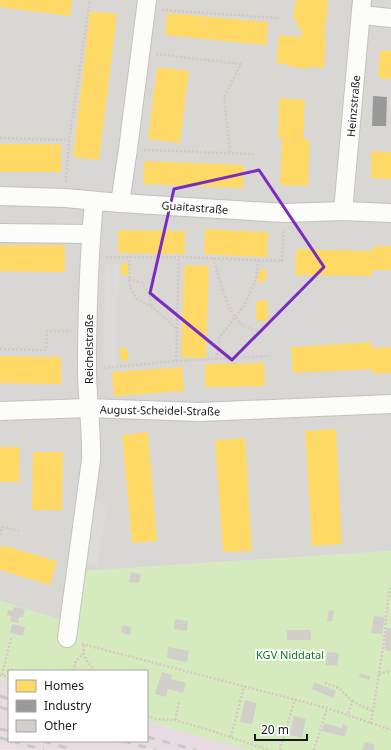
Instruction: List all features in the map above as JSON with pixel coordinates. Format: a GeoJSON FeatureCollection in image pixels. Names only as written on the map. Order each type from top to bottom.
{"type":"FeatureCollection","features":[{"type":"Feature","properties":{"kind":"street"},"geometry":{"type":"LineString","coordinates":[[120,203],[146,5]]}},
{"type":"Feature","properties":{"kind":"street"},"geometry":{"type":"LineString","coordinates":[[362,8],[391,18]]}},
{"type":"Feature","properties":{"kind":"street","name":"Heinzstraße"},"geometry":{"type":"LineString","coordinates":[[343,211],[362,8]]}},
{"type":"Feature","properties":{"kind":"street","name":"Guaitastraße"},"geometry":{"type":"LineString","coordinates":[[0,196],[65,198],[120,203],[285,213],[343,211],[391,213]]}},
{"type":"Feature","properties":{"kind":"street","name":"Reichelstraße"},"geometry":{"type":"LineString","coordinates":[[88,408],[87,369],[90,257],[94,201]]}},
{"type":"Feature","properties":{"kind":"street"},"geometry":{"type":"LineString","coordinates":[[0,233],[91,234]]}},
{"type":"Feature","properties":{"kind":"street","name":"August-Scheidel-Straße"},"geometry":{"type":"LineString","coordinates":[[67,638],[91,460],[88,408],[199,412],[391,404]]}},
{"type":"Feature","properties":{"kind":"street"},"geometry":{"type":"LineString","coordinates":[[0,411],[88,408]]}},
{"type":"Feature","properties":{"kind":"path"},"geometry":{"type":"LineString","coordinates":[[65,198],[69,140],[90,0]]}},
{"type":"Feature","properties":{"kind":"path"},"geometry":{"type":"LineString","coordinates":[[146,5],[279,18]]}},
{"type":"Feature","properties":{"kind":"path"},"geometry":{"type":"LineString","coordinates":[[140,52],[241,64],[224,98],[230,153]]}},
{"type":"Feature","properties":{"kind":"path"},"geometry":{"type":"LineString","coordinates":[[0,138],[69,140]]}},
{"type":"Feature","properties":{"kind":"path"},"geometry":{"type":"LineString","coordinates":[[128,149],[253,154]]}},
{"type":"Feature","properties":{"kind":"path"},"geometry":{"type":"LineString","coordinates":[[90,257],[179,257],[282,261],[285,213]]}},
{"type":"Feature","properties":{"kind":"path"},"geometry":{"type":"LineString","coordinates":[[130,256],[129,279],[131,289],[137,299],[151,306],[177,329]]}},
{"type":"Feature","properties":{"kind":"path"},"geometry":{"type":"LineString","coordinates":[[176,361],[179,257]]}},
{"type":"Feature","properties":{"kind":"path"},"geometry":{"type":"LineString","coordinates":[[213,258],[228,305],[235,317],[244,326],[262,333]]}},
{"type":"Feature","properties":{"kind":"path"},"geometry":{"type":"LineString","coordinates":[[216,359],[220,337],[245,304],[255,281],[259,260]]}},
{"type":"Feature","properties":{"kind":"path"},"geometry":{"type":"LineString","coordinates":[[129,279],[142,282],[149,293],[151,306]]}},
{"type":"Feature","properties":{"kind":"path"},"geometry":{"type":"LineString","coordinates":[[0,349],[46,350],[47,331],[88,331]]}},
{"type":"Feature","properties":{"kind":"path"},"geometry":{"type":"LineString","coordinates":[[87,369],[176,361],[269,356]]}},
{"type":"Feature","properties":{"kind":"path"},"geometry":{"type":"LineString","coordinates":[[0,535],[2,527],[19,531]]}},
{"type":"Feature","properties":{"kind":"path"},"geometry":{"type":"LineString","coordinates":[[371,724],[391,585]]}},
{"type":"Feature","properties":{"kind":"path"},"geometry":{"type":"LineString","coordinates":[[1,675],[11,638]]}},
{"type":"Feature","properties":{"kind":"path"},"geometry":{"type":"LineString","coordinates":[[67,638],[84,645],[167,665],[327,708],[391,730]]}},
{"type":"Feature","properties":{"kind":"path"},"geometry":{"type":"LineString","coordinates":[[74,670],[75,663],[83,653],[84,645]]}},
{"type":"Feature","properties":{"kind":"path"},"geometry":{"type":"LineString","coordinates":[[83,653],[94,670]]}},
{"type":"Feature","properties":{"kind":"path"},"geometry":{"type":"LineString","coordinates":[[379,674],[391,671]]}},
{"type":"Feature","properties":{"kind":"path"},"geometry":{"type":"LineString","coordinates":[[324,683],[339,688],[352,701],[373,711]]}},
{"type":"Feature","properties":{"kind":"path"},"geometry":{"type":"LineString","coordinates":[[231,737],[244,686]]}},
{"type":"Feature","properties":{"kind":"path"},"geometry":{"type":"LineString","coordinates":[[280,750],[295,699]]}},
{"type":"Feature","properties":{"kind":"path"},"geometry":{"type":"LineString","coordinates":[[348,715],[352,701]]}},
{"type":"Feature","properties":{"kind":"path"},"geometry":{"type":"LineString","coordinates":[[175,720],[179,703]]}},
{"type":"Feature","properties":{"kind":"path"},"geometry":{"type":"LineString","coordinates":[[314,750],[327,708]]}},
{"type":"Feature","properties":{"kind":"path"},"geometry":{"type":"LineString","coordinates":[[148,716],[156,719],[175,720],[269,750]]}},
{"type":"Feature","properties":{"kind":"highlighted area"},"geometry":{"type":"Polygon","coordinates":[[[259,170],[324,267],[232,360],[150,293],[174,189],[259,170]]]}},
{"type":"Feature","properties":{"kind":"shaded area"},"geometry":{"type":"Polygon","coordinates":[[[0,0],[391,0],[391,551],[85,571],[76,624],[0,601],[0,0]]]}},
{"type":"Feature","properties":{"kind":"shaded area"},"geometry":{"type":"Polygon","coordinates":[[[106,264],[119,264],[116,365],[103,364],[106,264]]]}},
{"type":"Feature","properties":{"kind":"shaded area"},"geometry":{"type":"Polygon","coordinates":[[[96,502],[108,505],[97,565],[84,562],[96,502]]]}},
{"type":"Feature","properties":{"kind":"shaded area"},"geometry":{"type":"Polygon","coordinates":[[[0,679],[8,682],[8,742],[148,742],[148,721],[248,750],[0,749],[0,679]]]}},
{"type":"Feature","properties":{"kind":"green space","name":"KGV Niddatal"},"geometry":{"type":"Polygon","coordinates":[[[391,551],[391,750],[248,750],[148,721],[148,670],[8,670],[8,681],[0,678],[0,601],[76,624],[85,571],[391,551]]]}},
{"type":"Feature","properties":{"kind":"building: Homes"},"geometry":{"type":"Polygon","coordinates":[[[0,0],[72,0],[70,16],[0,7],[0,0]]]}},
{"type":"Feature","properties":{"kind":"building: Homes"},"geometry":{"type":"Polygon","coordinates":[[[295,1],[328,1],[324,39],[326,39],[324,68],[310,67],[310,69],[276,63],[279,35],[301,37],[302,29],[297,29],[298,21],[293,20],[295,1]]]}},
{"type":"Feature","properties":{"kind":"building: Homes"},"geometry":{"type":"Polygon","coordinates":[[[90,11],[117,14],[99,160],[73,157],[90,11]]]}},
{"type":"Feature","properties":{"kind":"building: Homes"},"geometry":{"type":"Polygon","coordinates":[[[167,13],[268,22],[266,45],[165,35],[167,13]]]}},
{"type":"Feature","properties":{"kind":"building: Homes"},"geometry":{"type":"Polygon","coordinates":[[[380,50],[391,51],[391,79],[378,78],[380,50]]]}},
{"type":"Feature","properties":{"kind":"building: Homes"},"geometry":{"type":"Polygon","coordinates":[[[157,67],[189,71],[180,143],[148,139],[157,67]]]}},
{"type":"Feature","properties":{"kind":"building: Homes"},"geometry":{"type":"Polygon","coordinates":[[[279,98],[305,100],[303,139],[310,140],[308,186],[280,185],[282,138],[278,138],[279,98]]]}},
{"type":"Feature","properties":{"kind":"building: Homes"},"geometry":{"type":"Polygon","coordinates":[[[0,144],[61,144],[61,172],[0,172],[0,144]]]}},
{"type":"Feature","properties":{"kind":"building: Homes"},"geometry":{"type":"Polygon","coordinates":[[[371,151],[391,152],[391,179],[371,178],[371,151]]]}},
{"type":"Feature","properties":{"kind":"building: Homes"},"geometry":{"type":"Polygon","coordinates":[[[144,161],[244,165],[243,188],[143,184],[144,161]]]}},
{"type":"Feature","properties":{"kind":"building: Homes"},"geometry":{"type":"Polygon","coordinates":[[[205,229],[268,232],[267,257],[204,254],[205,229]]]}},
{"type":"Feature","properties":{"kind":"building: Homes"},"geometry":{"type":"Polygon","coordinates":[[[118,230],[185,231],[185,254],[118,253],[118,230]]]}},
{"type":"Feature","properties":{"kind":"building: Homes"},"geometry":{"type":"Polygon","coordinates":[[[0,245],[65,245],[65,272],[0,271],[0,245]]]}},
{"type":"Feature","properties":{"kind":"building: Homes"},"geometry":{"type":"Polygon","coordinates":[[[391,246],[391,270],[372,270],[372,276],[295,275],[296,249],[372,251],[372,247],[391,246]]]}},
{"type":"Feature","properties":{"kind":"building: Homes"},"geometry":{"type":"Polygon","coordinates":[[[121,263],[128,263],[128,275],[121,275],[121,263]]]}},
{"type":"Feature","properties":{"kind":"building: Homes"},"geometry":{"type":"Polygon","coordinates":[[[184,265],[209,266],[206,358],[181,357],[184,265]]]}},
{"type":"Feature","properties":{"kind":"building: Homes"},"geometry":{"type":"Polygon","coordinates":[[[260,269],[267,270],[265,282],[257,281],[260,269]]]}},
{"type":"Feature","properties":{"kind":"building: Homes"},"geometry":{"type":"Polygon","coordinates":[[[267,300],[268,321],[256,320],[256,301],[267,300]]]}},
{"type":"Feature","properties":{"kind":"building: Homes"},"geometry":{"type":"Polygon","coordinates":[[[371,342],[372,348],[391,347],[391,373],[373,374],[372,369],[293,373],[291,347],[371,342]]]}},
{"type":"Feature","properties":{"kind":"building: Homes"},"geometry":{"type":"Polygon","coordinates":[[[119,348],[127,348],[129,360],[121,361],[119,348]]]}},
{"type":"Feature","properties":{"kind":"building: Homes"},"geometry":{"type":"Polygon","coordinates":[[[0,356],[61,357],[61,384],[0,383],[0,356]]]}},
{"type":"Feature","properties":{"kind":"building: Homes"},"geometry":{"type":"Polygon","coordinates":[[[264,363],[265,386],[205,387],[205,364],[264,363]]]}},
{"type":"Feature","properties":{"kind":"building: Homes"},"geometry":{"type":"Polygon","coordinates":[[[182,367],[184,391],[114,396],[112,372],[182,367]]]}},
{"type":"Feature","properties":{"kind":"building: Homes"},"geometry":{"type":"Polygon","coordinates":[[[336,429],[342,544],[312,546],[305,431],[336,429]]]}},
{"type":"Feature","properties":{"kind":"building: Homes"},"geometry":{"type":"Polygon","coordinates":[[[148,432],[157,541],[132,543],[122,435],[148,432]]]}},
{"type":"Feature","properties":{"kind":"building: Homes"},"geometry":{"type":"Polygon","coordinates":[[[245,438],[252,551],[223,552],[215,440],[245,438]]]}},
{"type":"Feature","properties":{"kind":"building: Homes"},"geometry":{"type":"Polygon","coordinates":[[[0,447],[20,447],[19,482],[0,482],[0,447]]]}},
{"type":"Feature","properties":{"kind":"building: Homes"},"geometry":{"type":"Polygon","coordinates":[[[33,452],[63,452],[62,510],[32,510],[33,452]]]}},
{"type":"Feature","properties":{"kind":"building: Homes"},"geometry":{"type":"Polygon","coordinates":[[[2,545],[57,561],[50,585],[0,570],[0,551],[2,545]]]}},
{"type":"Feature","properties":{"kind":"building: Industry"},"geometry":{"type":"Polygon","coordinates":[[[373,96],[387,97],[386,126],[372,126],[373,96]]]}},
{"type":"Feature","properties":{"kind":"building: Other"},"geometry":{"type":"Polygon","coordinates":[[[131,572],[141,574],[139,583],[129,582],[131,572]]]}},
{"type":"Feature","properties":{"kind":"building: Other"},"geometry":{"type":"Polygon","coordinates":[[[14,607],[25,609],[23,617],[19,617],[18,623],[10,621],[11,616],[7,615],[8,610],[13,611],[14,607]]]}},
{"type":"Feature","properties":{"kind":"building: Other"},"geometry":{"type":"Polygon","coordinates":[[[329,610],[334,611],[332,621],[327,621],[329,610]]]}},
{"type":"Feature","properties":{"kind":"building: Other"},"geometry":{"type":"Polygon","coordinates":[[[374,616],[385,617],[382,634],[371,633],[374,616]]]}},
{"type":"Feature","properties":{"kind":"building: Other"},"geometry":{"type":"Polygon","coordinates":[[[175,619],[188,621],[187,631],[174,629],[175,619]]]}},
{"type":"Feature","properties":{"kind":"building: Other"},"geometry":{"type":"Polygon","coordinates":[[[12,624],[25,627],[23,636],[10,633],[12,624]]]}},
{"type":"Feature","properties":{"kind":"building: Other"},"geometry":{"type":"Polygon","coordinates":[[[123,625],[131,627],[130,635],[121,633],[123,625]]]}},
{"type":"Feature","properties":{"kind":"building: Other"},"geometry":{"type":"Polygon","coordinates":[[[386,628],[391,628],[391,651],[385,650],[386,628]]]}},
{"type":"Feature","properties":{"kind":"building: Other"},"geometry":{"type":"Polygon","coordinates":[[[287,630],[311,630],[311,640],[287,640],[287,630]]]}},
{"type":"Feature","properties":{"kind":"building: Other"},"geometry":{"type":"Polygon","coordinates":[[[168,647],[189,651],[187,662],[167,658],[168,647]]]}},
{"type":"Feature","properties":{"kind":"building: Other"},"geometry":{"type":"Polygon","coordinates":[[[327,652],[339,653],[337,666],[326,665],[327,652]]]}},
{"type":"Feature","properties":{"kind":"building: Other"},"geometry":{"type":"Polygon","coordinates":[[[162,672],[172,675],[171,679],[186,683],[183,693],[168,689],[166,697],[155,694],[162,672]]]}},
{"type":"Feature","properties":{"kind":"building: Other"},"geometry":{"type":"Polygon","coordinates":[[[360,673],[370,676],[369,680],[359,677],[360,673]]]}},
{"type":"Feature","properties":{"kind":"building: Other"},"geometry":{"type":"Polygon","coordinates":[[[314,682],[336,691],[333,698],[312,689],[314,682]]]}},
{"type":"Feature","properties":{"kind":"building: Other"},"geometry":{"type":"Polygon","coordinates":[[[245,700],[257,703],[252,724],[240,722],[245,700]]]}},
{"type":"Feature","properties":{"kind":"building: Other"},"geometry":{"type":"Polygon","coordinates":[[[294,716],[306,719],[302,738],[289,735],[294,716]]]}},
{"type":"Feature","properties":{"kind":"building: Other"},"geometry":{"type":"Polygon","coordinates":[[[324,723],[342,728],[342,724],[348,726],[345,737],[322,731],[324,723]]]}},
{"type":"Feature","properties":{"kind":"building: Other"},"geometry":{"type":"Polygon","coordinates":[[[365,742],[375,745],[374,750],[362,750],[365,742]]]}},
{"type":"Feature","properties":{"kind":"railway"},"geometry":{"type":"LineString","coordinates":[[0,696],[8,699]]}},
{"type":"Feature","properties":{"kind":"railway"},"geometry":{"type":"LineString","coordinates":[[0,707],[8,710]]}},
{"type":"Feature","properties":{"kind":"railway"},"geometry":{"type":"LineString","coordinates":[[0,729],[8,731]]}},
{"type":"Feature","properties":{"kind":"railway"},"geometry":{"type":"LineString","coordinates":[[148,737],[196,750]]}},
{"type":"Feature","properties":{"kind":"railway"},"geometry":{"type":"LineString","coordinates":[[0,738],[8,740]]}},
{"type":"Feature","properties":{"kind":"railway"},"geometry":{"type":"LineString","coordinates":[[16,742],[44,750]]}},
{"type":"Feature","properties":{"kind":"railway"},"geometry":{"type":"LineString","coordinates":[[46,742],[74,750]]}},
{"type":"Feature","properties":{"kind":"railway"},"geometry":{"type":"LineString","coordinates":[[127,742],[156,750]]}}]}
